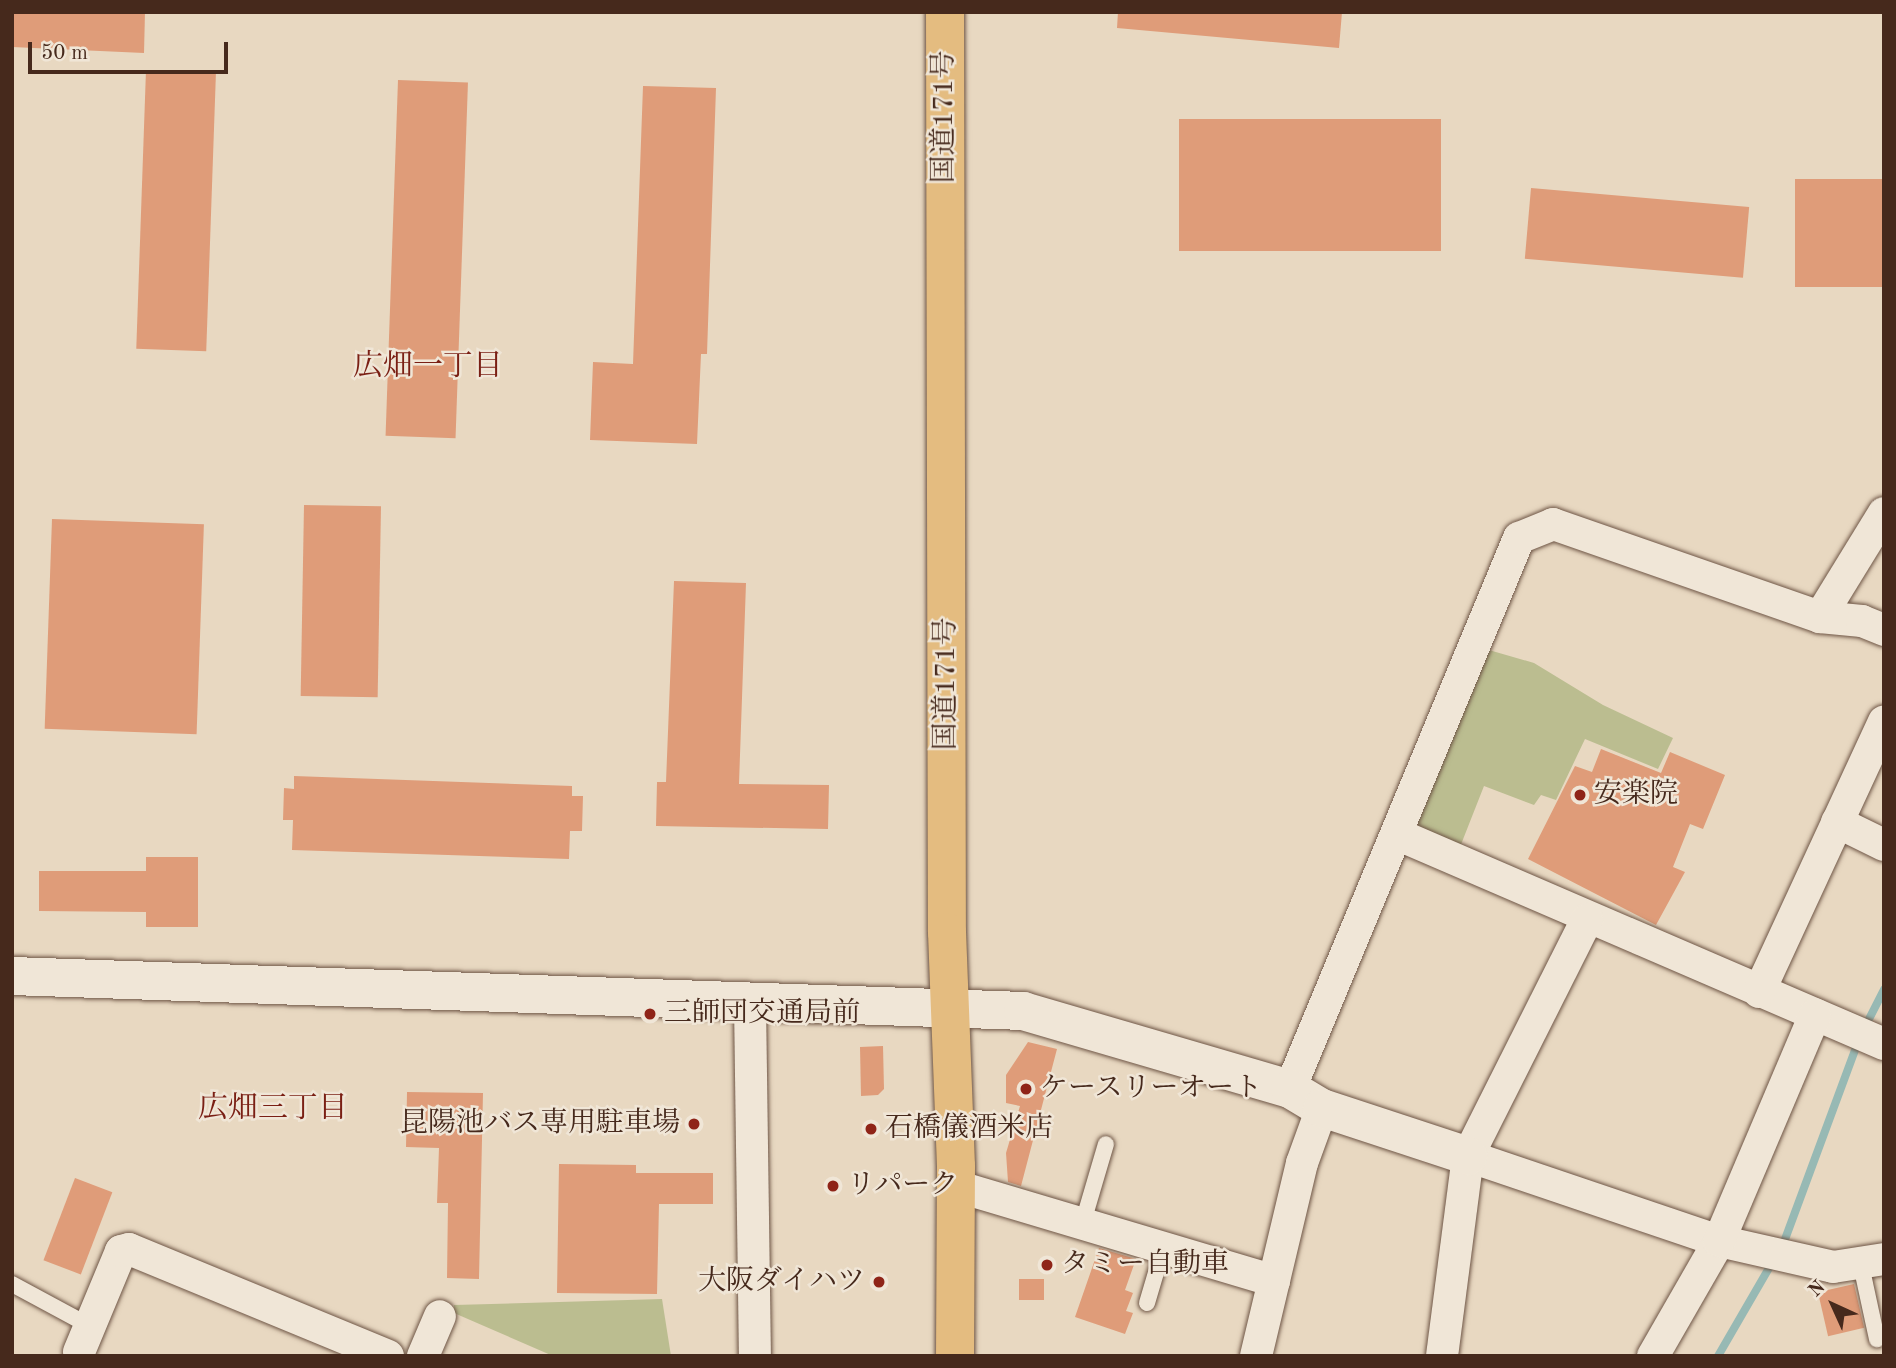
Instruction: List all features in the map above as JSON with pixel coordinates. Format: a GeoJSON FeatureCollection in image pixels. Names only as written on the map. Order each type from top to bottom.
{"type":"FeatureCollection","features":[{"type":"Feature","properties":{"kind":"highway","name":"国道171号"},"geometry":{"type":"LineString","coordinates":[[945,12],[948,1008],[956,1186],[954,1356]]}},
{"type":"Feature","properties":{"kind":"street"},"geometry":{"type":"LineString","coordinates":[[1820,617],[1884,513]]}},
{"type":"Feature","properties":{"kind":"street"},"geometry":{"type":"LineString","coordinates":[[1290,1089],[1399,835],[1519,538],[1553,524],[1820,617],[1862,621],[1884,630]]}},
{"type":"Feature","properties":{"kind":"street"},"geometry":{"type":"LineString","coordinates":[[1759,992],[1884,721]]}},
{"type":"Feature","properties":{"kind":"street"},"geometry":{"type":"LineString","coordinates":[[1837,822],[1884,845]]}},
{"type":"Feature","properties":{"kind":"street"},"geometry":{"type":"LineString","coordinates":[[1399,835],[1587,919],[1884,1044]]}},
{"type":"Feature","properties":{"kind":"street"},"geometry":{"type":"LineString","coordinates":[[1442,1356],[1468,1156],[1587,919]]}},
{"type":"Feature","properties":{"kind":"street"},"geometry":{"type":"LineString","coordinates":[[12,976],[1023,1012],[1290,1089],[1322,1108],[1719,1241],[1815,1265],[1872,1262]]}},
{"type":"Feature","properties":{"kind":"street"},"geometry":{"type":"LineString","coordinates":[[750,1003],[755,1356]]}},
{"type":"Feature","properties":{"kind":"street"},"geometry":{"type":"LineString","coordinates":[[1653,1356],[1719,1241],[1815,1015]]}},
{"type":"Feature","properties":{"kind":"street"},"geometry":{"type":"LineString","coordinates":[[1256,1356],[1322,1108]]}},
{"type":"Feature","properties":{"kind":"street"},"geometry":{"type":"LineString","coordinates":[[956,1186],[1274,1281]]}},
{"type":"Feature","properties":{"kind":"street"},"geometry":{"type":"LineString","coordinates":[[84,1347],[121,1251],[130,1249],[388,1356]]}},
{"type":"Feature","properties":{"kind":"street"},"geometry":{"type":"LineString","coordinates":[[423,1356],[440,1316]]}},
{"type":"Feature","properties":{"kind":"lane"},"geometry":{"type":"LineString","coordinates":[[1083,1222],[1106,1144]]}},
{"type":"Feature","properties":{"kind":"lane"},"geometry":{"type":"LineString","coordinates":[[1147,1303],[1163,1249]]}},
{"type":"Feature","properties":{"kind":"lane"},"geometry":{"type":"LineString","coordinates":[[1872,1262],[1877,1339]]}},
{"type":"Feature","properties":{"kind":"lane"},"geometry":{"type":"LineString","coordinates":[[12,1284],[84,1347]]}},
{"type":"Feature","properties":{"kind":"green space"},"geometry":{"type":"Polygon","coordinates":[[[1482,648],[1534,663],[1603,705],[1673,738],[1658,769],[1585,739],[1556,800],[1541,795],[1534,805],[1484,786],[1460,847],[1420,830],[1414,817],[1482,648]]]}},
{"type":"Feature","properties":{"kind":"green space"},"geometry":{"type":"Polygon","coordinates":[[[662,1299],[671,1356],[553,1356],[454,1313],[454,1305],[662,1299]]]}},
{"type":"Feature","properties":{"kind":"building"},"geometry":{"type":"Polygon","coordinates":[[[12,12],[145,12],[144,53],[12,47],[12,12]]]}},
{"type":"Feature","properties":{"kind":"building"},"geometry":{"type":"Polygon","coordinates":[[[1118,12],[1342,12],[1339,48],[1117,28],[1118,12]]]}},
{"type":"Feature","properties":{"kind":"building"},"geometry":{"type":"Polygon","coordinates":[[[146,70],[216,72],[206,351],[136,349],[146,70]]]}},
{"type":"Feature","properties":{"kind":"building"},"geometry":{"type":"Polygon","coordinates":[[[398,80],[468,82],[456,438],[386,436],[398,80]]]}},
{"type":"Feature","properties":{"kind":"building"},"geometry":{"type":"Polygon","coordinates":[[[643,86],[716,88],[707,354],[701,354],[697,444],[590,440],[593,362],[633,364],[643,86]]]}},
{"type":"Feature","properties":{"kind":"building"},"geometry":{"type":"Polygon","coordinates":[[[1179,119],[1441,119],[1441,251],[1179,251],[1179,119]]]}},
{"type":"Feature","properties":{"kind":"building"},"geometry":{"type":"Polygon","coordinates":[[[1795,179],[1884,179],[1884,287],[1795,287],[1795,179]]]}},
{"type":"Feature","properties":{"kind":"building"},"geometry":{"type":"Polygon","coordinates":[[[1531,188],[1749,207],[1743,278],[1525,259],[1531,188]]]}},
{"type":"Feature","properties":{"kind":"building"},"geometry":{"type":"Polygon","coordinates":[[[304,505],[381,506],[378,697],[301,696],[304,505]]]}},
{"type":"Feature","properties":{"kind":"building"},"geometry":{"type":"Polygon","coordinates":[[[52,519],[204,524],[197,734],[45,729],[52,519]]]}},
{"type":"Feature","properties":{"kind":"building"},"geometry":{"type":"Polygon","coordinates":[[[674,581],[746,583],[739,784],[829,785],[828,829],[656,826],[657,782],[666,782],[674,581]]]}},
{"type":"Feature","properties":{"kind":"building"},"geometry":{"type":"Polygon","coordinates":[[[1601,749],[1661,773],[1670,752],[1725,775],[1703,829],[1690,824],[1673,867],[1685,872],[1656,925],[1528,859],[1575,766],[1592,772],[1601,749]]]}},
{"type":"Feature","properties":{"kind":"building"},"geometry":{"type":"Polygon","coordinates":[[[294,776],[572,786],[572,796],[583,796],[582,831],[570,831],[569,859],[292,850],[293,820],[283,820],[284,788],[294,789],[294,776]]]}},
{"type":"Feature","properties":{"kind":"building"},"geometry":{"type":"Polygon","coordinates":[[[146,857],[198,857],[198,927],[146,927],[146,912],[39,911],[39,871],[146,871],[146,857]]]}},
{"type":"Feature","properties":{"kind":"building","name":"ケースリーオート"},"geometry":{"type":"Polygon","coordinates":[[[1028,1042],[1057,1049],[1021,1186],[1008,1182],[1006,1153],[1020,1106],[1006,1103],[1006,1075],[1028,1042]]]}},
{"type":"Feature","properties":{"kind":"building"},"geometry":{"type":"Polygon","coordinates":[[[883,1046],[884,1089],[878,1095],[861,1096],[860,1047],[883,1046]]]}},
{"type":"Feature","properties":{"kind":"building"},"geometry":{"type":"Polygon","coordinates":[[[407,1092],[483,1093],[479,1279],[447,1278],[448,1203],[437,1203],[439,1148],[406,1147],[407,1092]]]}},
{"type":"Feature","properties":{"kind":"building"},"geometry":{"type":"Polygon","coordinates":[[[559,1164],[636,1165],[636,1173],[713,1173],[713,1204],[659,1204],[657,1294],[557,1293],[559,1164]]]}},
{"type":"Feature","properties":{"kind":"building"},"geometry":{"type":"Polygon","coordinates":[[[75,1178],[112,1192],[81,1274],[43,1260],[75,1178]]]}},
{"type":"Feature","properties":{"kind":"building"},"geometry":{"type":"Polygon","coordinates":[[[1099,1248],[1136,1259],[1125,1290],[1133,1293],[1126,1311],[1133,1313],[1125,1334],[1075,1317],[1099,1248]]]}},
{"type":"Feature","properties":{"kind":"building"},"geometry":{"type":"Polygon","coordinates":[[[1019,1279],[1044,1279],[1044,1300],[1019,1300],[1019,1279]]]}},
{"type":"Feature","properties":{"kind":"building"},"geometry":{"type":"Polygon","coordinates":[[[1854,1284],[1864,1328],[1828,1336],[1818,1292],[1854,1284]]]}},
{"type":"Feature","properties":{"kind":"waterway"},"geometry":{"type":"LineString","coordinates":[[1867,1023],[1884,989]]}},
{"type":"Feature","properties":{"kind":"waterway"},"geometry":{"type":"LineString","coordinates":[[1784,1242],[1857,1045]]}},
{"type":"Feature","properties":{"kind":"waterway"},"geometry":{"type":"LineString","coordinates":[[1718,1356],[1772,1263]]}},
{"type":"Feature","properties":{"kind":"place","name":"安楽院"},"geometry":{"type":"Point","coordinates":[1580,795]}},
{"type":"Feature","properties":{"kind":"place","name":"三師団交通局前"},"geometry":{"type":"Point","coordinates":[650,1014]}},
{"type":"Feature","properties":{"kind":"place","name":"ケースリーオート"},"geometry":{"type":"Point","coordinates":[1026,1089]}},
{"type":"Feature","properties":{"kind":"place","name":"昆陽池バス専用駐車場"},"geometry":{"type":"Point","coordinates":[694,1124]}},
{"type":"Feature","properties":{"kind":"place","name":"石橋儀酒米店"},"geometry":{"type":"Point","coordinates":[871,1129]}},
{"type":"Feature","properties":{"kind":"place","name":"リパーク"},"geometry":{"type":"Point","coordinates":[833,1186]}},
{"type":"Feature","properties":{"kind":"place","name":"タミー自動車"},"geometry":{"type":"Point","coordinates":[1047,1265]}},
{"type":"Feature","properties":{"kind":"place","name":"大阪ダイハツ"},"geometry":{"type":"Point","coordinates":[879,1282]}},
{"type":"Feature","properties":{"kind":"district","name":"広畑一丁目"},"geometry":{"type":"Point","coordinates":[428,367]}},
{"type":"Feature","properties":{"kind":"district","name":"広畑三丁目"},"geometry":{"type":"Point","coordinates":[273,1109]}}]}
